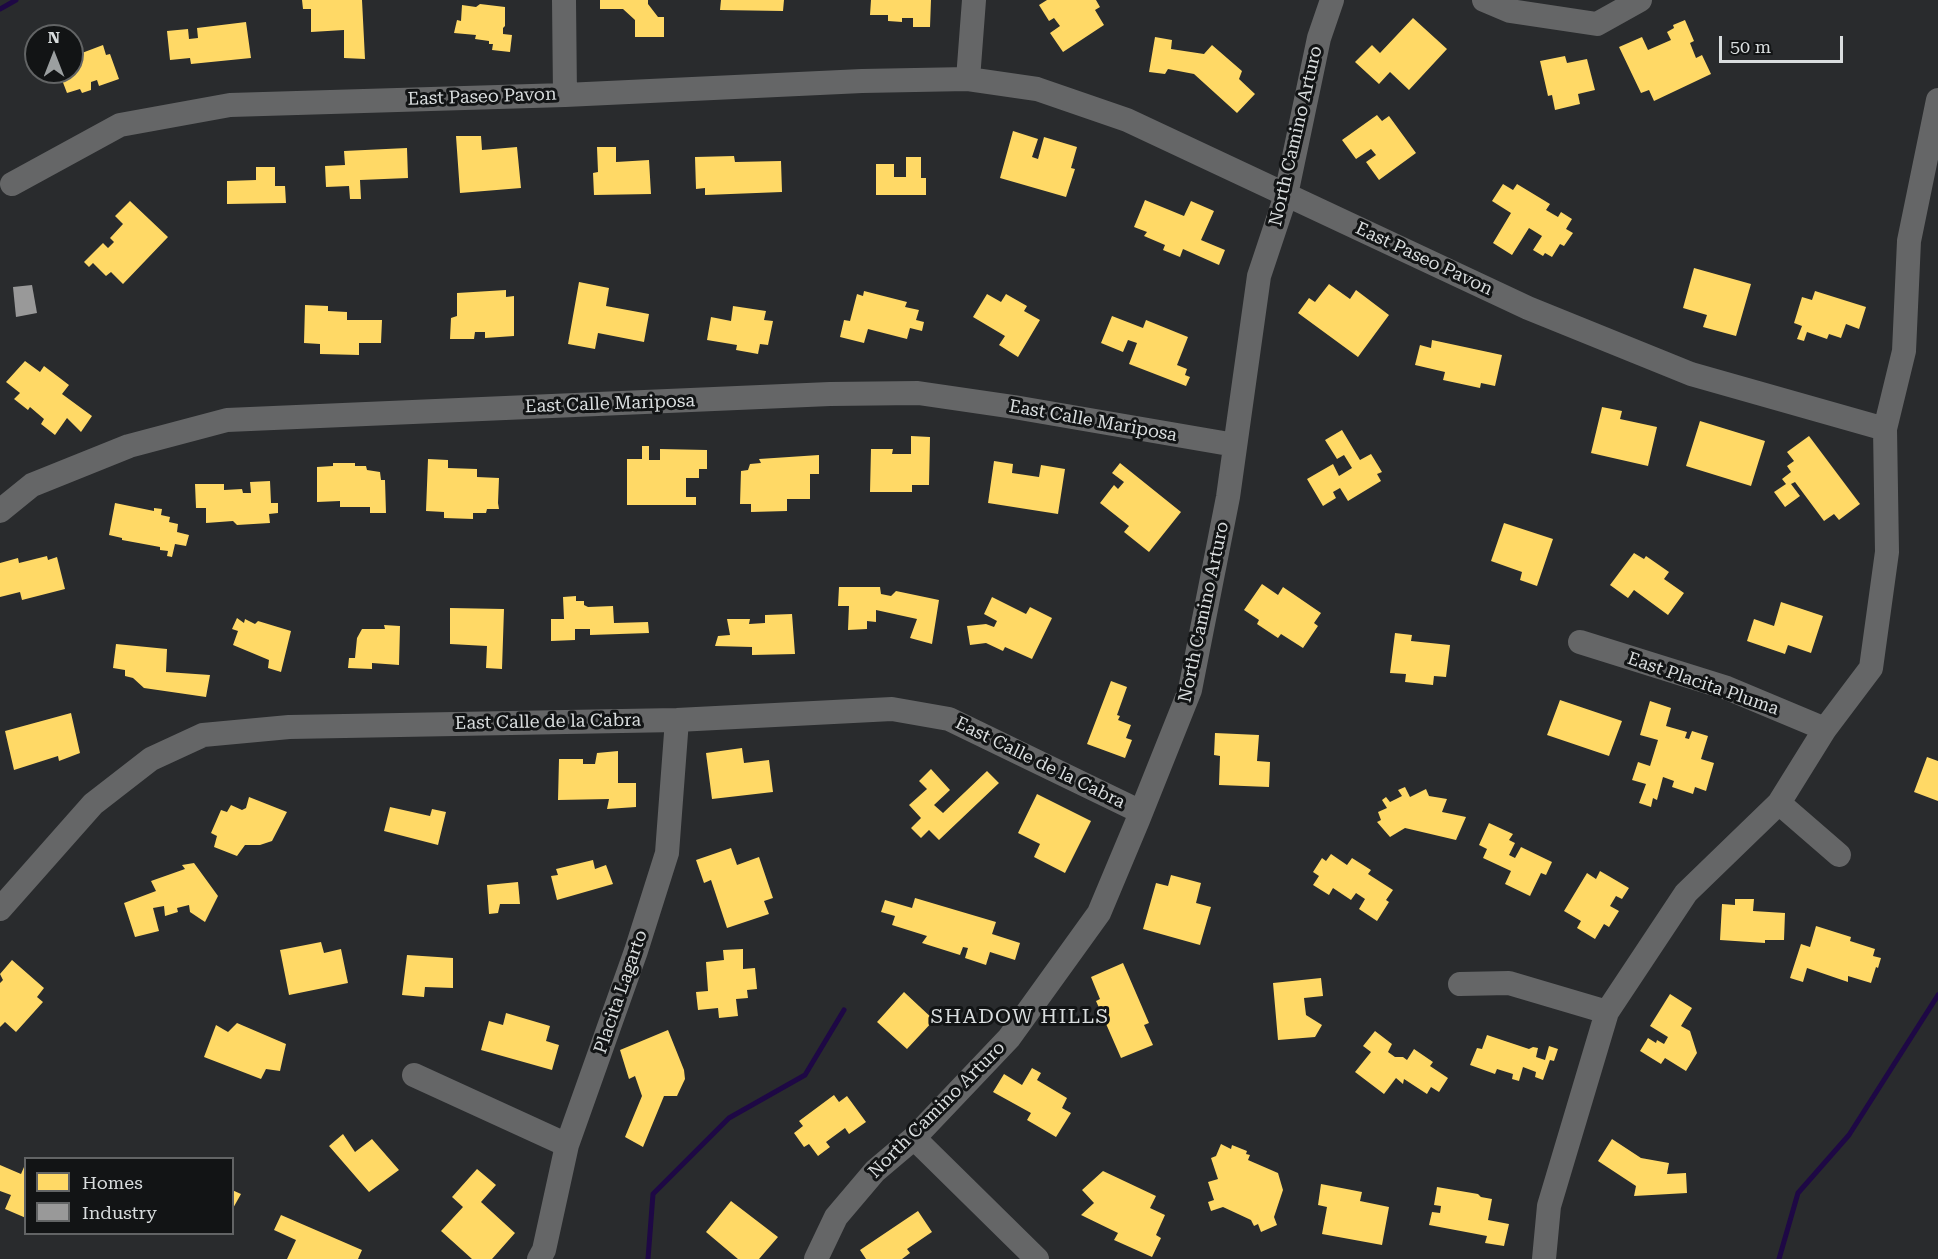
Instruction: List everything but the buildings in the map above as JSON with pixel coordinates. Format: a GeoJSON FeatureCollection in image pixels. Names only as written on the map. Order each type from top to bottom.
{"type":"FeatureCollection","features":[{"type":"Feature","properties":{"kind":"street"},"geometry":{"type":"LineString","coordinates":[[564,0],[565,95]]}},
{"type":"Feature","properties":{"kind":"street"},"geometry":{"type":"LineString","coordinates":[[968,79],[974,0]]}},
{"type":"Feature","properties":{"kind":"street","name":"North Camino Arturo"},"geometry":{"type":"LineString","coordinates":[[816,1259],[836,1217],[875,1171],[914,1138],[1008,1038],[1099,913],[1141,812],[1190,690],[1228,497],[1259,276],[1286,195],[1319,38],[1332,0]]}},
{"type":"Feature","properties":{"kind":"street"},"geometry":{"type":"LineString","coordinates":[[1484,0],[1510,11],[1597,24],[1640,0]]}},
{"type":"Feature","properties":{"kind":"street","name":"East Paseo Pavon"},"geometry":{"type":"LineString","coordinates":[[12,184],[120,125],[230,105],[565,95],[862,81],[968,79],[1037,89],[1127,120],[1528,308],[1691,374],[1885,429]]}},
{"type":"Feature","properties":{"kind":"street"},"geometry":{"type":"LineString","coordinates":[[1544,1259],[1549,1206],[1607,1012],[1686,892],[1779,803],[1825,729],[1871,668],[1887,552],[1885,429],[1904,351],[1909,241],[1938,100]]}},
{"type":"Feature","properties":{"kind":"street","name":"East Calle Mariposa"},"geometry":{"type":"LineString","coordinates":[[0,511],[32,485],[129,446],[227,420],[830,394],[918,393],[1235,445]]}},
{"type":"Feature","properties":{"kind":"street","name":"East Placita Pluma"},"geometry":{"type":"LineString","coordinates":[[1580,642],[1727,688],[1825,729]]}},
{"type":"Feature","properties":{"kind":"street","name":"East Calle de la Cabra"},"geometry":{"type":"LineString","coordinates":[[0,909],[93,804],[151,759],[203,735],[289,727],[677,720],[892,709],[949,719],[1141,812]]}},
{"type":"Feature","properties":{"kind":"street","name":"Placita Lagarto"},"geometry":{"type":"LineString","coordinates":[[539,1259],[544,1250],[567,1145],[636,951],[667,853],[677,720]]}},
{"type":"Feature","properties":{"kind":"street"},"geometry":{"type":"LineString","coordinates":[[1779,803],[1839,855]]}},
{"type":"Feature","properties":{"kind":"street"},"geometry":{"type":"LineString","coordinates":[[1460,984],[1509,983],[1607,1012]]}},
{"type":"Feature","properties":{"kind":"street"},"geometry":{"type":"LineString","coordinates":[[414,1075],[567,1145]]}},
{"type":"Feature","properties":{"kind":"street"},"geometry":{"type":"LineString","coordinates":[[914,1138],[1037,1259]]}},
{"type":"Feature","properties":{"kind":"waterway"},"geometry":{"type":"LineString","coordinates":[[0,9],[16,0]]}},
{"type":"Feature","properties":{"kind":"waterway"},"geometry":{"type":"LineString","coordinates":[[1779,1259],[1798,1193],[1849,1135],[1938,995]]}},
{"type":"Feature","properties":{"kind":"waterway"},"geometry":{"type":"LineString","coordinates":[[648,1259],[653,1194],[729,1118],[805,1075],[844,1010]]}},
{"type":"Feature","properties":{"kind":"district","name":"SHADOW HILLS"},"geometry":{"type":"Point","coordinates":[1020,1017]}}]}
